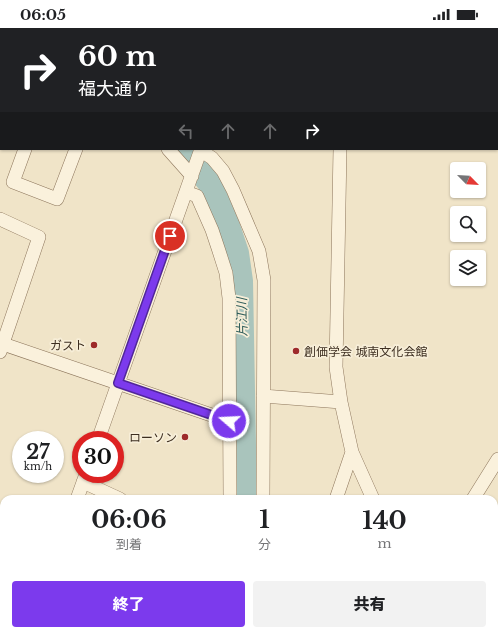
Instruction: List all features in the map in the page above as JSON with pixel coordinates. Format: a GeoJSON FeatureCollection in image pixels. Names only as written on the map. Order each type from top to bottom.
{"type":"FeatureCollection","features":[{"type":"Feature","properties":{"kind":"street"},"geometry":{"type":"LineString","coordinates":[[25,150],[13,182],[58,199],[76,150]]}},
{"type":"Feature","properties":{"kind":"street"},"geometry":{"type":"LineString","coordinates":[[169,150],[192,176]]}},
{"type":"Feature","properties":{"kind":"street"},"geometry":{"type":"LineString","coordinates":[[101,431],[201,150]]}},
{"type":"Feature","properties":{"kind":"street"},"geometry":{"type":"LineString","coordinates":[[202,150],[212,158],[223,172],[233,190],[259,251],[264,280],[264,495]]}},
{"type":"Feature","properties":{"kind":"street"},"geometry":{"type":"LineString","coordinates":[[340,150],[336,367],[341,402],[352,452],[372,495]]}},
{"type":"Feature","properties":{"kind":"street"},"geometry":{"type":"LineString","coordinates":[[186,192],[197,196],[212,230],[226,273],[229,298],[230,495]]}},
{"type":"Feature","properties":{"kind":"street"},"geometry":{"type":"LineString","coordinates":[[0,219],[39,237],[1,347],[118,383],[229,421]]}},
{"type":"Feature","properties":{"kind":"street"},"geometry":{"type":"LineString","coordinates":[[263,396],[341,402]]}},
{"type":"Feature","properties":{"kind":"street"},"geometry":{"type":"LineString","coordinates":[[337,495],[352,452]]}},
{"type":"Feature","properties":{"kind":"street"},"geometry":{"type":"LineString","coordinates":[[476,495],[498,459]]}},
{"type":"Feature","properties":{"kind":"street"},"geometry":{"type":"LineString","coordinates":[[79,495],[83,483]]}},
{"type":"Feature","properties":{"kind":"street"},"geometry":{"type":"LineString","coordinates":[[93,483],[113,495]]}},
{"type":"Feature","properties":{"kind":"waterway","name":"片江川"},"geometry":{"type":"LineString","coordinates":[[184,150],[210,184],[228,226],[237,253],[241,281],[245,495]]}},
{"type":"Feature","properties":{"kind":"place","name":"ガスト"},"geometry":{"type":"Point","coordinates":[94,345]}},
{"type":"Feature","properties":{"kind":"place","name":"創価学会 城南文化会館"},"geometry":{"type":"Point","coordinates":[296,351]}},
{"type":"Feature","properties":{"kind":"place","name":"ローソン"},"geometry":{"type":"Point","coordinates":[185,437]}},
{"type":"Feature","properties":{"kind":"route"},"geometry":{"type":"LineString","coordinates":[[170,236],[118,383],[229,421]]}}]}
